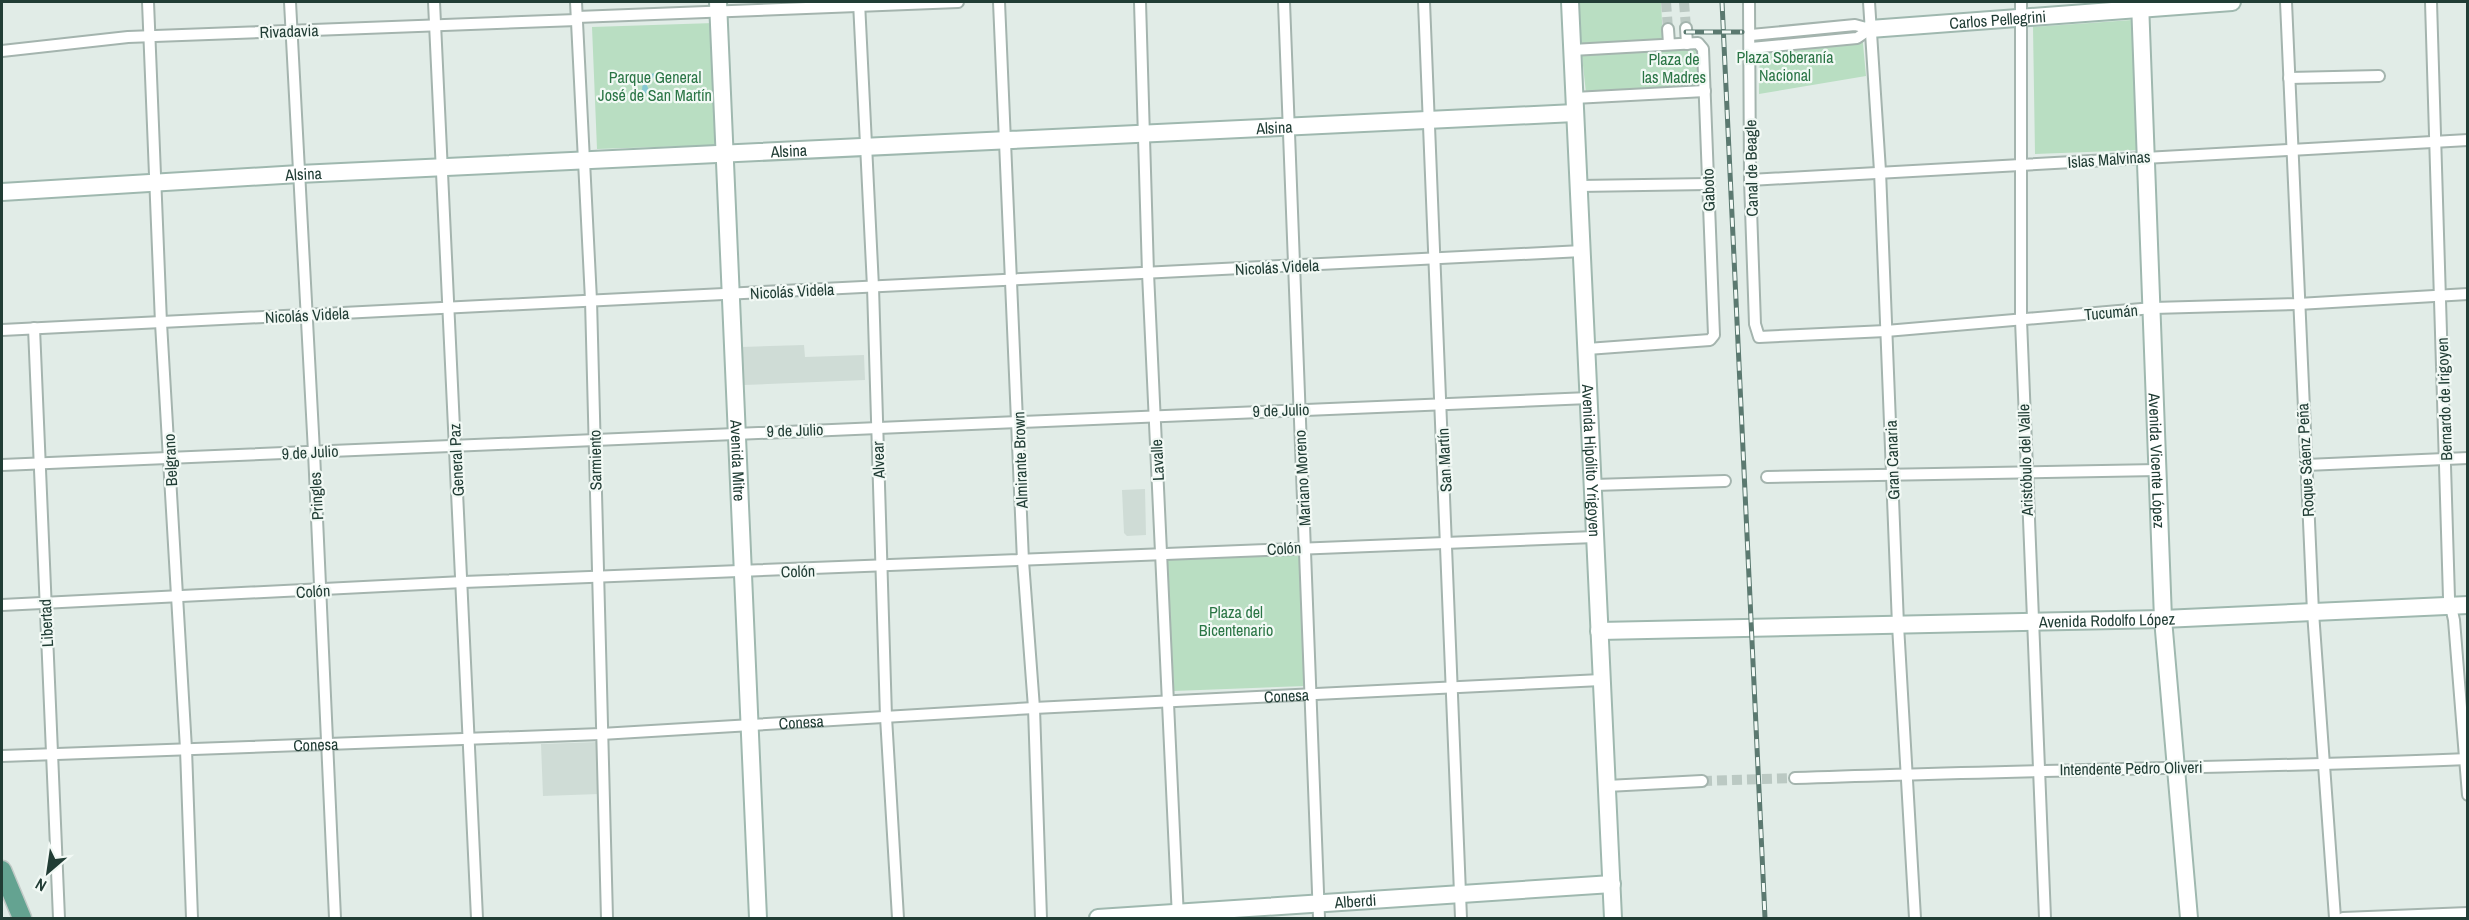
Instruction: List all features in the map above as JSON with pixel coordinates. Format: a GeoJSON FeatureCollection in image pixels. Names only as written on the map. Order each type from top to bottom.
{"type":"FeatureCollection","features":[{"type":"Feature","properties":{"kind":"main road","name":"Avenida Hipólito Yrigoyen"},"geometry":{"type":"LineString","coordinates":[[1570,2],[1613,918]]}},
{"type":"Feature","properties":{"kind":"main road","name":"Carlos Pellegrini"},"geometry":{"type":"LineString","coordinates":[[1870,29],[2021,10],[2232,2]]}},
{"type":"Feature","properties":{"kind":"main road","name":"Avenida Mitre"},"geometry":{"type":"LineString","coordinates":[[718,6],[758,918]]}},
{"type":"Feature","properties":{"kind":"main road","name":"Avenida Vicente López"},"geometry":{"type":"LineString","coordinates":[[2140,6],[2163,620],[2189,918]]}},
{"type":"Feature","properties":{"kind":"main road","name":"Alsina"},"geometry":{"type":"LineString","coordinates":[[2,192],[299,174],[1428,121],[1575,106]]}},
{"type":"Feature","properties":{"kind":"main road","name":"Avenida Rodolfo López"},"geometry":{"type":"LineString","coordinates":[[1599,631],[2163,620],[2468,605]]}},
{"type":"Feature","properties":{"kind":"main road"},"geometry":{"type":"LineString","coordinates":[[2,870],[22,918]]}},
{"type":"Feature","properties":{"kind":"main road","name":"Alberdi"},"geometry":{"type":"LineString","coordinates":[[1098,918],[1319,911],[1460,895],[1612,884]]}},
{"type":"Feature","properties":{"kind":"street","name":"Belgrano"},"geometry":{"type":"LineString","coordinates":[[148,2],[161,323],[186,749],[192,918]]}},
{"type":"Feature","properties":{"kind":"street","name":"Pringles"},"geometry":{"type":"LineString","coordinates":[[290,2],[321,591],[335,918]]}},
{"type":"Feature","properties":{"kind":"street","name":"General Paz"},"geometry":{"type":"LineString","coordinates":[[434,2],[477,918]]}},
{"type":"Feature","properties":{"kind":"street","name":"Sarmiento"},"geometry":{"type":"LineString","coordinates":[[576,2],[586,161],[591,300],[607,918]]}},
{"type":"Feature","properties":{"kind":"street"},"geometry":{"type":"LineString","coordinates":[[718,6],[958,2]]}},
{"type":"Feature","properties":{"kind":"street","name":"Almirante Brown"},"geometry":{"type":"LineString","coordinates":[[999,2],[1019,420],[1023,561],[1034,708],[1041,918]]}},
{"type":"Feature","properties":{"kind":"street","name":"Lavalle"},"geometry":{"type":"LineString","coordinates":[[1140,2],[1149,273],[1178,916]]}},
{"type":"Feature","properties":{"kind":"street","name":"Mariano Moreno"},"geometry":{"type":"LineString","coordinates":[[1284,2],[1287,126],[1313,694],[1319,911]]}},
{"type":"Feature","properties":{"kind":"street","name":"San Martín"},"geometry":{"type":"LineString","coordinates":[[1424,2],[1454,687],[1461,918]]}},
{"type":"Feature","properties":{"kind":"street","name":"Canal de Beagle"},"geometry":{"type":"LineString","coordinates":[[1749,2],[1750,180],[1757,333]]}},
{"type":"Feature","properties":{"kind":"street","name":"Gran Canaria"},"geometry":{"type":"LineString","coordinates":[[1869,2],[1880,171],[1905,774],[1915,918]]}},
{"type":"Feature","properties":{"kind":"street","name":"Roque Sáenz Peña"},"geometry":{"type":"LineString","coordinates":[[2286,2],[2313,612],[2335,918]]}},
{"type":"Feature","properties":{"kind":"street","name":"Bernardo de Irigoyen"},"geometry":{"type":"LineString","coordinates":[[2431,2],[2450,606],[2454,620],[2468,795]]}},
{"type":"Feature","properties":{"kind":"street","name":"Alvear"},"geometry":{"type":"LineString","coordinates":[[859,4],[873,287],[886,717],[898,918]]}},
{"type":"Feature","properties":{"kind":"street","name":"Rivadavia"},"geometry":{"type":"LineString","coordinates":[[2,51],[150,36],[577,19],[718,6]]}},
{"type":"Feature","properties":{"kind":"street","name":"Aristóbulo del Valle"},"geometry":{"type":"LineString","coordinates":[[2021,10],[2021,320],[2025,472],[2045,918]]}},
{"type":"Feature","properties":{"kind":"street","name":"Carlos Pellegrini"},"geometry":{"type":"LineString","coordinates":[[1750,35],[1855,25],[1870,29]]}},
{"type":"Feature","properties":{"kind":"street"},"geometry":{"type":"LineString","coordinates":[[1572,50],[1687,44],[1686,28]]}},
{"type":"Feature","properties":{"kind":"street"},"geometry":{"type":"LineString","coordinates":[[1668,29],[1669,44]]}},
{"type":"Feature","properties":{"kind":"street","name":"Carlos Pellegrini"},"geometry":{"type":"LineString","coordinates":[[1750,48],[1857,38],[1870,29]]}},
{"type":"Feature","properties":{"kind":"street","name":"Gaboto"},"geometry":{"type":"LineString","coordinates":[[1587,349],[1710,340],[1714,335],[1702,45],[1687,44]]}},
{"type":"Feature","properties":{"kind":"street"},"geometry":{"type":"LineString","coordinates":[[2289,78],[2379,76]]}},
{"type":"Feature","properties":{"kind":"street"},"geometry":{"type":"LineString","coordinates":[[1575,106],[1705,91]]}},
{"type":"Feature","properties":{"kind":"street","name":"Islas Malvinas"},"geometry":{"type":"LineString","coordinates":[[1750,180],[2468,140]]}},
{"type":"Feature","properties":{"kind":"street"},"geometry":{"type":"LineString","coordinates":[[1579,186],[1707,184]]}},
{"type":"Feature","properties":{"kind":"street","name":"Nicolás Videla"},"geometry":{"type":"LineString","coordinates":[[2,330],[1582,251]]}},
{"type":"Feature","properties":{"kind":"street","name":"Tucumán"},"geometry":{"type":"LineString","coordinates":[[1757,333],[1763,338],[1886,331],[2153,308],[2298,304],[2468,294]]}},
{"type":"Feature","properties":{"kind":"street","name":"Libertad"},"geometry":{"type":"LineString","coordinates":[[34,328],[59,918]]}},
{"type":"Feature","properties":{"kind":"street","name":"9 de Julio"},"geometry":{"type":"LineString","coordinates":[[2,465],[1019,420],[1589,398]]}},
{"type":"Feature","properties":{"kind":"street"},"geometry":{"type":"LineString","coordinates":[[2306,465],[2468,458]]}},
{"type":"Feature","properties":{"kind":"street"},"geometry":{"type":"LineString","coordinates":[[1767,477],[2158,470]]}},
{"type":"Feature","properties":{"kind":"street"},"geometry":{"type":"LineString","coordinates":[[1594,485],[1725,481]]}},
{"type":"Feature","properties":{"kind":"street","name":"Colón"},"geometry":{"type":"LineString","coordinates":[[2,605],[321,591],[463,582],[742,573],[1305,547],[1595,537]]}},
{"type":"Feature","properties":{"kind":"street","name":"Conesa"},"geometry":{"type":"LineString","coordinates":[[2,756],[601,734],[1034,708],[1601,680]]}},
{"type":"Feature","properties":{"kind":"street","name":"Intendente Pedro Oliveri"},"geometry":{"type":"LineString","coordinates":[[1795,778],[2038,770],[2323,766],[2466,759]]}},
{"type":"Feature","properties":{"kind":"street"},"geometry":{"type":"LineString","coordinates":[[1607,786],[1702,781]]}},
{"type":"Feature","properties":{"kind":"street"},"geometry":{"type":"LineString","coordinates":[[2343,918],[2468,914]]}},
{"type":"Feature","properties":{"kind":"shaded area"},"geometry":{"type":"Polygon","coordinates":[[[804,345],[805,357],[864,355],[865,380],[744,385],[742,347],[804,345]]]}},
{"type":"Feature","properties":{"kind":"shaded area"},"geometry":{"type":"Polygon","coordinates":[[[1145,489],[1146,535],[1127,536],[1124,533],[1122,490],[1145,489]]]}},
{"type":"Feature","properties":{"kind":"shaded area"},"geometry":{"type":"Polygon","coordinates":[[[598,742],[599,794],[543,796],[541,744],[598,742]]]}},
{"type":"Feature","properties":{"kind":"green space"},"geometry":{"type":"Polygon","coordinates":[[[1579,2],[1661,2],[1663,41],[1581,45],[1579,2]]]}},
{"type":"Feature","properties":{"kind":"green space"},"geometry":{"type":"Polygon","coordinates":[[[2132,20],[2139,150],[2035,154],[2033,27],[2132,20]]]}},
{"type":"Feature","properties":{"kind":"green space","name":"Parque General José de San Martín"},"geometry":{"type":"Polygon","coordinates":[[[714,23],[719,145],[597,149],[592,27],[714,23]]]}},
{"type":"Feature","properties":{"kind":"green space","name":"Plaza Soberanía Nacional"},"geometry":{"type":"Polygon","coordinates":[[[1862,33],[1866,76],[1759,94],[1760,46],[1862,33]]]}},
{"type":"Feature","properties":{"kind":"green space","name":"Plaza de las Madres"},"geometry":{"type":"Polygon","coordinates":[[[1699,47],[1703,85],[1586,93],[1582,56],[1699,47]]]}},
{"type":"Feature","properties":{"kind":"green space","name":"Plaza del Bicentenario"},"geometry":{"type":"Polygon","coordinates":[[[1299,550],[1305,686],[1174,691],[1167,556],[1299,550]]]}},
{"type":"Feature","properties":{"kind":"water"},"geometry":{"type":"Polygon","coordinates":[[[657,73],[665,78],[662,80],[653,78],[646,83],[650,93],[665,93],[658,98],[651,98],[642,90],[643,79],[649,74],[657,73]]]}},
{"type":"Feature","properties":{"kind":"tunnel"},"geometry":{"type":"LineString","coordinates":[[1666,2],[1668,29]]}},
{"type":"Feature","properties":{"kind":"tunnel"},"geometry":{"type":"LineString","coordinates":[[1684,2],[1686,28]]}},
{"type":"Feature","properties":{"kind":"tunnel"},"geometry":{"type":"LineString","coordinates":[[1702,781],[1795,778]]}},
{"type":"Feature","properties":{"kind":"railway"},"geometry":{"type":"LineString","coordinates":[[1722,2],[1765,918]]}},
{"type":"Feature","properties":{"kind":"railway"},"geometry":{"type":"LineString","coordinates":[[1686,32],[1742,32]]}}]}
